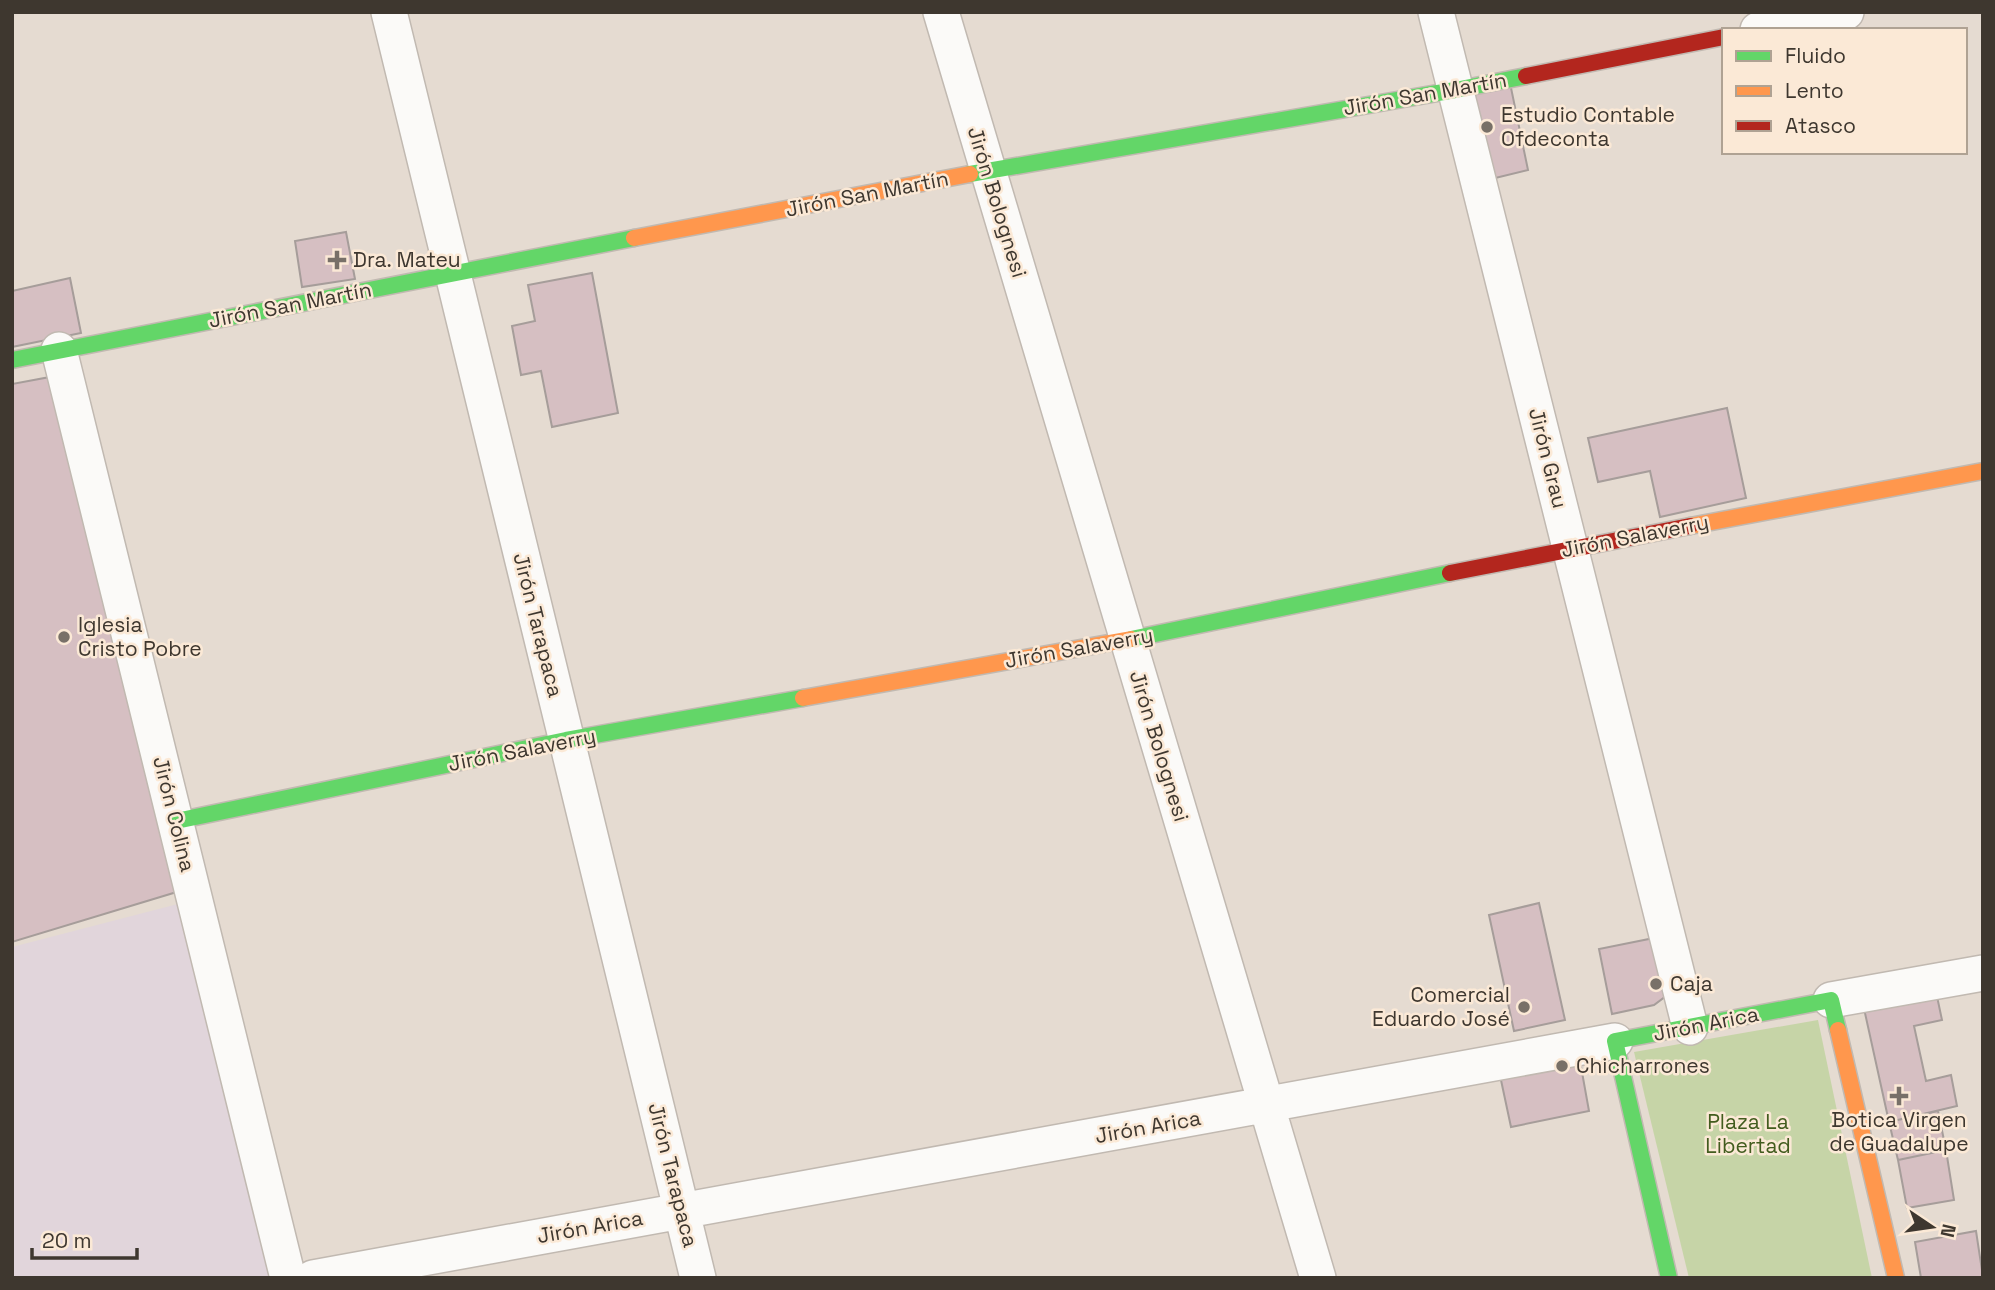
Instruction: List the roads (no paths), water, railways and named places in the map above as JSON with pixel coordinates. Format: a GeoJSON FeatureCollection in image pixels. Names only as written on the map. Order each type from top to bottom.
{"type":"FeatureCollection","features":[{"type":"Feature","properties":{"kind":"street","name":"Jirón Tarapaca"},"geometry":{"type":"LineString","coordinates":[[389,12],[698,1278]]}},
{"type":"Feature","properties":{"kind":"street","name":"Jirón Bolognesi"},"geometry":{"type":"LineString","coordinates":[[941,12],[1318,1278]]}},
{"type":"Feature","properties":{"kind":"street","name":"Jirón Grau"},"geometry":{"type":"LineString","coordinates":[[1436,12],[1690,1027]]}},
{"type":"Feature","properties":{"kind":"street"},"geometry":{"type":"LineString","coordinates":[[1768,28],[1846,12]]}},
{"type":"Feature","properties":{"kind":"street","name":"Jirón San Martín"},"geometry":{"type":"LineString","coordinates":[[12,360],[988,170],[1455,90],[1722,37]]}},
{"type":"Feature","properties":{"kind":"street","name":"Jirón Colina"},"geometry":{"type":"LineString","coordinates":[[59,350],[288,1278]]}},
{"type":"Feature","properties":{"kind":"street","name":"Jirón Salaverry"},"geometry":{"type":"LineString","coordinates":[[176,821],[566,740],[1128,640],[1571,548],[1983,471]]}},
{"type":"Feature","properties":{"kind":"street","name":"Jirón Arica"},"geometry":{"type":"LineString","coordinates":[[313,1278],[1983,973]]}},
{"type":"Feature","properties":{"kind":"street"},"geometry":{"type":"LineString","coordinates":[[1831,1000],[1895,1278]]}},
{"type":"Feature","properties":{"kind":"street"},"geometry":{"type":"LineString","coordinates":[[1615,1041],[1670,1278]]}},
{"type":"Feature","properties":{"kind":"place","name":"Estudio Contable Ofdeconta"},"geometry":{"type":"Point","coordinates":[1487,127]}},
{"type":"Feature","properties":{"kind":"place","name":"Dra. Mateu"},"geometry":{"type":"Point","coordinates":[337,260]}},
{"type":"Feature","properties":{"kind":"place","name":"Iglesia Cristo Pobre"},"geometry":{"type":"Point","coordinates":[64,637]}},
{"type":"Feature","properties":{"kind":"place","name":"Caja"},"geometry":{"type":"Point","coordinates":[1656,984]}},
{"type":"Feature","properties":{"kind":"place","name":"Comercial Eduardo José"},"geometry":{"type":"Point","coordinates":[1524,1007]}},
{"type":"Feature","properties":{"kind":"place","name":"Chicharrones"},"geometry":{"type":"Point","coordinates":[1562,1066]}},
{"type":"Feature","properties":{"kind":"place","name":"Botica Virgen de Guadalupe"},"geometry":{"type":"Point","coordinates":[1899,1096]}},
{"type":"Feature","properties":{"kind":"park label","name":"Plaza La Libertad"},"geometry":{"type":"Point","coordinates":[1748,1134]}}]}
